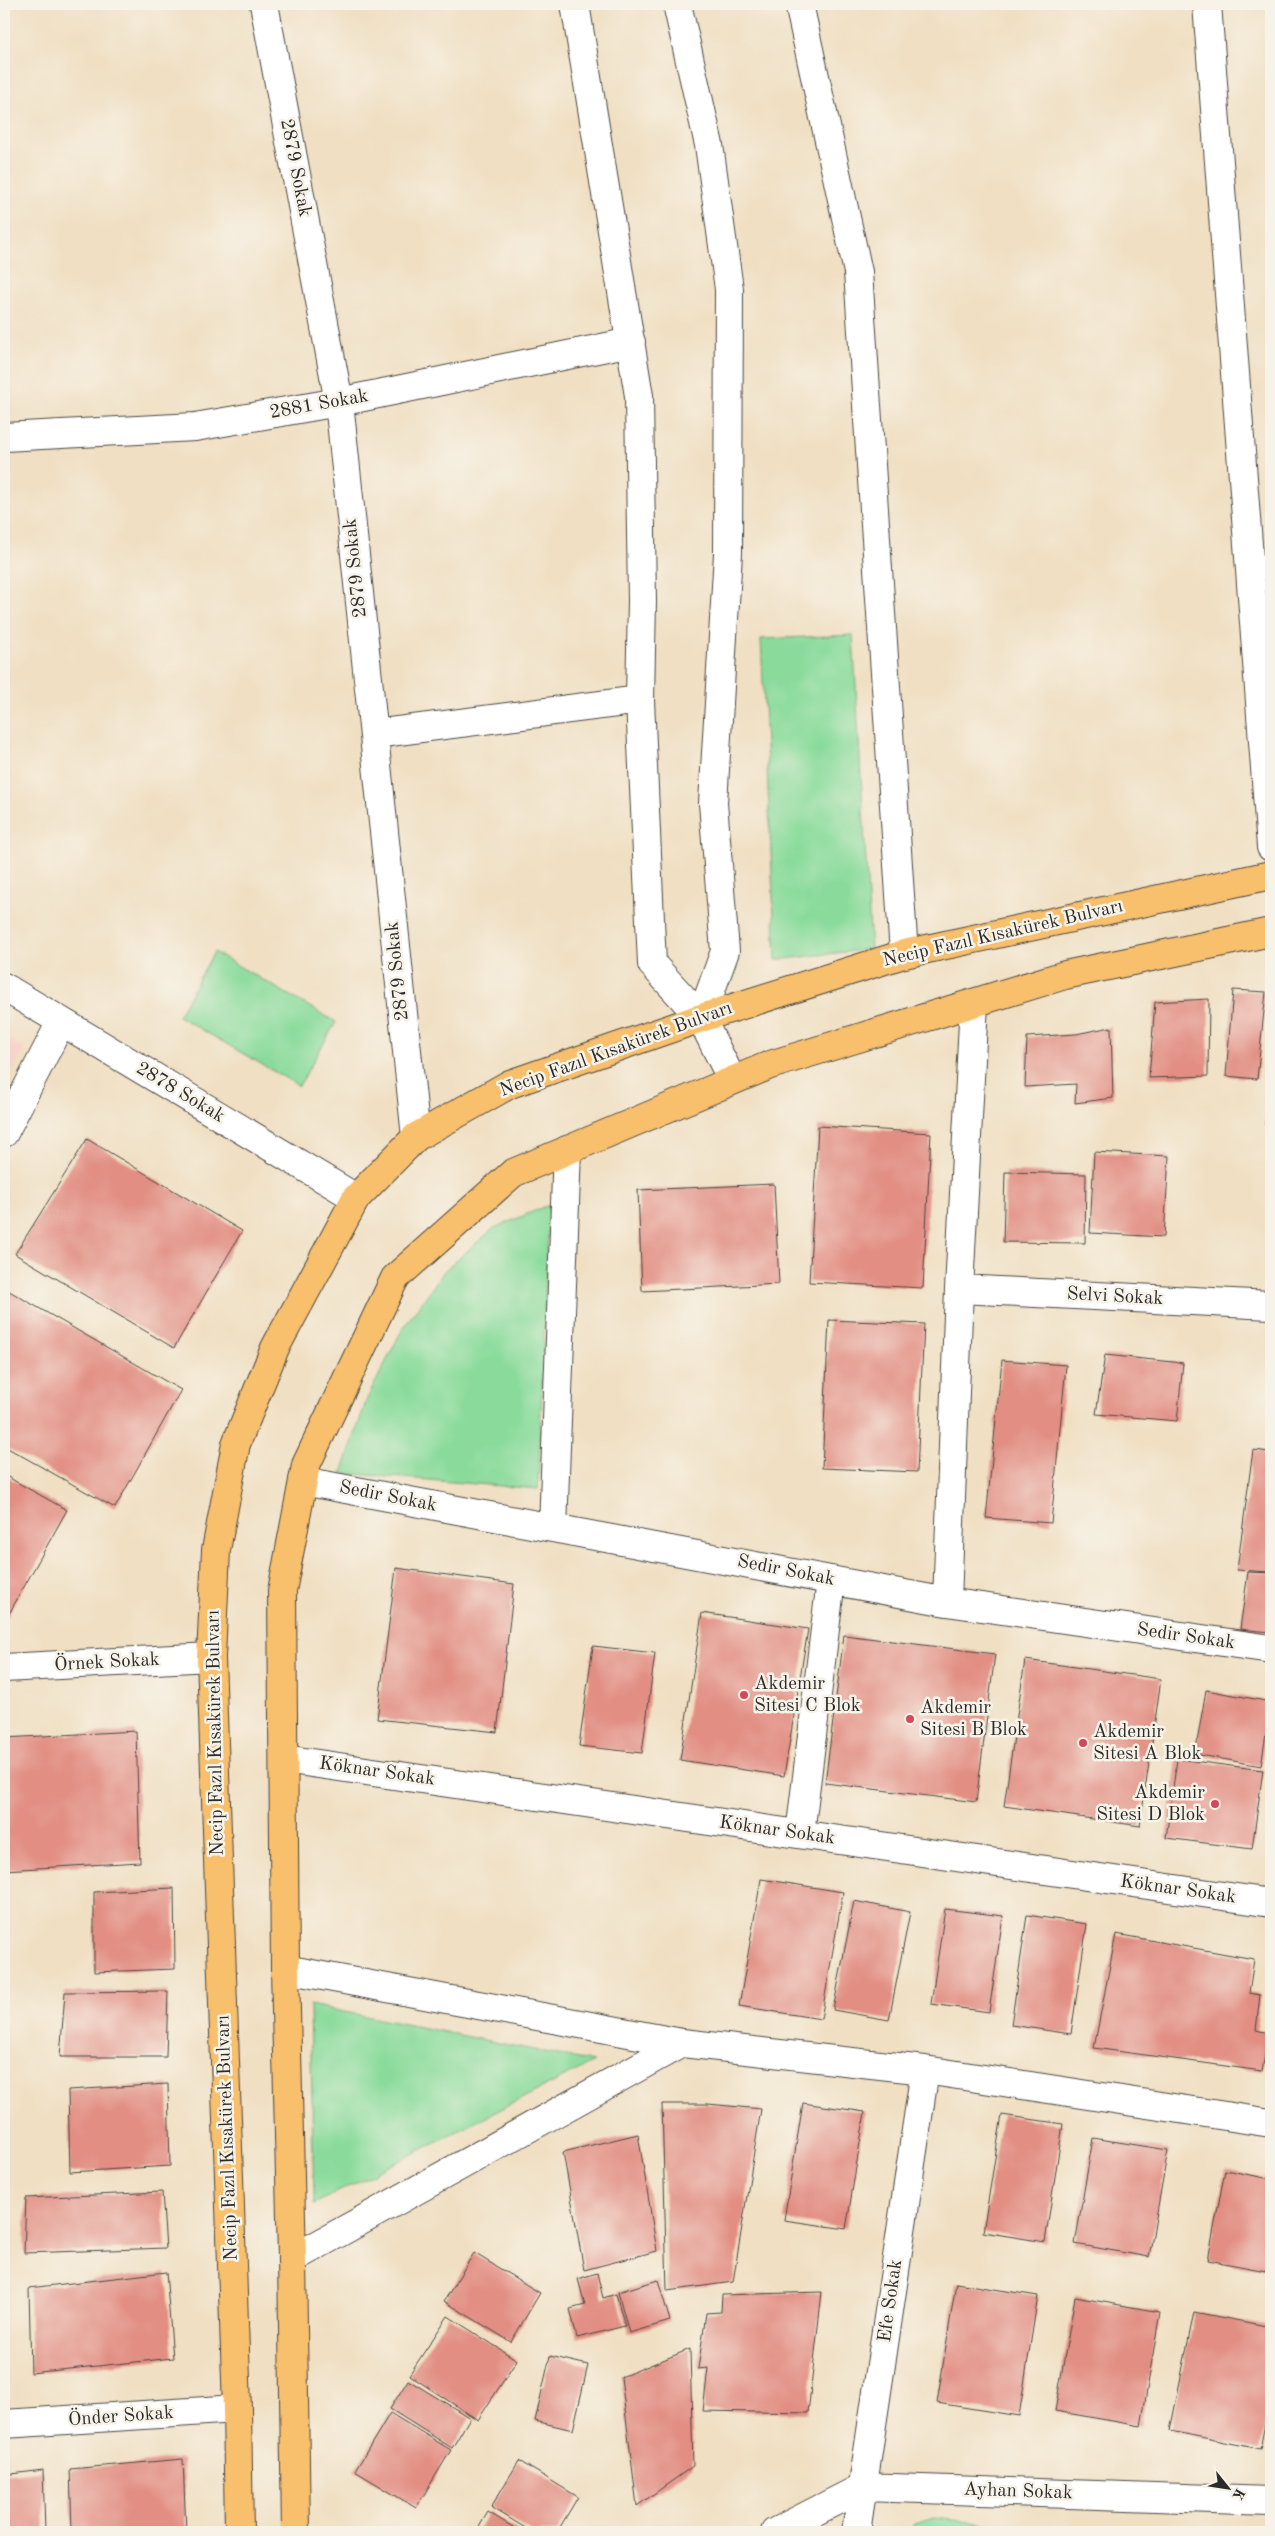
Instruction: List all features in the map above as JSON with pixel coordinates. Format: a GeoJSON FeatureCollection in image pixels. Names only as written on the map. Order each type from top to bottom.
{"type":"FeatureCollection","features":[{"type":"Feature","properties":{"kind":"main road","name":"Necip Fazıl Kısakürek Bulvarı"},"geometry":{"type":"LineString","coordinates":[[239,2532],[237,2409],[211,1658],[216,1550],[236,1444],[275,1348],[356,1198],[416,1137],[510,1084],[701,1018],[904,954],[1271,875]]}},
{"type":"Feature","properties":{"kind":"main road"},"geometry":{"type":"LineString","coordinates":[[296,2532],[292,2259],[284,1969],[282,1591],[306,1465],[395,1278],[513,1173],[732,1080],[770,1065],[1065,975],[1271,932]]}},
{"type":"Feature","properties":{"kind":"street","name":"2879 Sokak"},"geometry":{"type":"LineString","coordinates":[[264,4],[339,402],[416,1137]]}},
{"type":"Feature","properties":{"kind":"street"},"geometry":{"type":"LineString","coordinates":[[575,4],[639,396],[642,601],[640,700],[652,964],[701,1018],[732,1080]]}},
{"type":"Feature","properties":{"kind":"street"},"geometry":{"type":"LineString","coordinates":[[677,4],[709,145],[729,289],[728,553],[713,802],[725,951],[701,1018]]}},
{"type":"Feature","properties":{"kind":"street"},"geometry":{"type":"LineString","coordinates":[[799,4],[858,272],[904,954]]}},
{"type":"Feature","properties":{"kind":"street"},"geometry":{"type":"LineString","coordinates":[[1207,4],[1271,847]]}},
{"type":"Feature","properties":{"kind":"street","name":"2881 Sokak"},"geometry":{"type":"LineString","coordinates":[[4,437],[195,427],[339,402],[631,342]]}},
{"type":"Feature","properties":{"kind":"street"},"geometry":{"type":"LineString","coordinates":[[374,734],[640,700]]}},
{"type":"Feature","properties":{"kind":"street","name":"2878 Sokak"},"geometry":{"type":"LineString","coordinates":[[4,987],[356,1198]]}},
{"type":"Feature","properties":{"kind":"street"},"geometry":{"type":"LineString","coordinates":[[947,1602],[959,1289],[974,1003]]}},
{"type":"Feature","properties":{"kind":"street"},"geometry":{"type":"LineString","coordinates":[[4,1133],[61,1022]]}},
{"type":"Feature","properties":{"kind":"street"},"geometry":{"type":"LineString","coordinates":[[553,1528],[568,1150]]}},
{"type":"Feature","properties":{"kind":"street","name":"Selvi Sokak"},"geometry":{"type":"LineString","coordinates":[[959,1289],[1271,1304]]}},
{"type":"Feature","properties":{"kind":"street","name":"Sedir Sokak"},"geometry":{"type":"LineString","coordinates":[[303,1481],[947,1602],[1271,1649]]}},
{"type":"Feature","properties":{"kind":"street"},"geometry":{"type":"LineString","coordinates":[[800,1834],[831,1580]]}},
{"type":"Feature","properties":{"kind":"street","name":"Örnek Sokak"},"geometry":{"type":"LineString","coordinates":[[4,1668],[211,1658]]}},
{"type":"Feature","properties":{"kind":"street","name":"Köknar Sokak"},"geometry":{"type":"LineString","coordinates":[[284,1759],[1271,1903]]}},
{"type":"Feature","properties":{"kind":"street"},"geometry":{"type":"LineString","coordinates":[[284,1969],[682,2043],[925,2070],[1271,2123]]}},
{"type":"Feature","properties":{"kind":"street"},"geometry":{"type":"LineString","coordinates":[[292,2259],[682,2043]]}},
{"type":"Feature","properties":{"kind":"street","name":"Efe Sokak"},"geometry":{"type":"LineString","coordinates":[[856,2532],[925,2070]]}},
{"type":"Feature","properties":{"kind":"street","name":"Önder Sokak"},"geometry":{"type":"LineString","coordinates":[[4,2424],[237,2409]]}},
{"type":"Feature","properties":{"kind":"street","name":"Ayhan Sokak"},"geometry":{"type":"LineString","coordinates":[[775,2532],[863,2487],[1271,2501]]}},
{"type":"Feature","properties":{"kind":"shaded area"},"geometry":{"type":"Polygon","coordinates":[[[4,1036],[24,1049],[4,1087],[4,1036]]]}},
{"type":"Feature","properties":{"kind":"green space"},"geometry":{"type":"Polygon","coordinates":[[[853,635],[871,949],[776,960],[761,639],[853,635]]]}},
{"type":"Feature","properties":{"kind":"green space"},"geometry":{"type":"Polygon","coordinates":[[[214,952],[336,1022],[299,1086],[178,1016],[214,952]]]}},
{"type":"Feature","properties":{"kind":"green space"},"geometry":{"type":"Polygon","coordinates":[[[549,1205],[538,1489],[342,1473],[367,1399],[403,1328],[445,1270],[494,1228],[549,1205]]]}},
{"type":"Feature","properties":{"kind":"green space"},"geometry":{"type":"Polygon","coordinates":[[[310,2005],[594,2062],[314,2204],[310,2005]]]}},
{"type":"Feature","properties":{"kind":"green space"},"geometry":{"type":"Polygon","coordinates":[[[933,2518],[1038,2529],[1112,2532],[907,2532],[915,2524],[933,2518]]]}},
{"type":"Feature","properties":{"kind":"building"},"geometry":{"type":"Polygon","coordinates":[[[1233,990],[1266,992],[1257,1079],[1226,1076],[1233,990]]]}},
{"type":"Feature","properties":{"kind":"building"},"geometry":{"type":"Polygon","coordinates":[[[1209,999],[1208,1076],[1149,1078],[1155,1002],[1209,999]]]}},
{"type":"Feature","properties":{"kind":"building"},"geometry":{"type":"Polygon","coordinates":[[[1111,1027],[1113,1098],[1075,1103],[1076,1084],[1025,1087],[1027,1037],[1076,1034],[1111,1027]]]}},
{"type":"Feature","properties":{"kind":"building"},"geometry":{"type":"Polygon","coordinates":[[[1270,1066],[1271,1125],[1265,1125],[1270,1066]]]}},
{"type":"Feature","properties":{"kind":"building"},"geometry":{"type":"Polygon","coordinates":[[[818,1126],[931,1133],[923,1288],[809,1282],[818,1126]]]}},
{"type":"Feature","properties":{"kind":"building"},"geometry":{"type":"Polygon","coordinates":[[[87,1139],[242,1231],[174,1348],[15,1254],[87,1139]]]}},
{"type":"Feature","properties":{"kind":"building"},"geometry":{"type":"Polygon","coordinates":[[[1094,1152],[1169,1156],[1164,1237],[1090,1233],[1094,1152]]]}},
{"type":"Feature","properties":{"kind":"building"},"geometry":{"type":"Polygon","coordinates":[[[1005,1172],[1086,1174],[1085,1243],[1003,1242],[1005,1172]]]}},
{"type":"Feature","properties":{"kind":"building"},"geometry":{"type":"Polygon","coordinates":[[[774,1184],[779,1284],[642,1291],[638,1190],[774,1184]]]}},
{"type":"Feature","properties":{"kind":"building"},"geometry":{"type":"Polygon","coordinates":[[[4,1288],[181,1390],[115,1508],[4,1446],[4,1288]]]}},
{"type":"Feature","properties":{"kind":"building"},"geometry":{"type":"Polygon","coordinates":[[[829,1320],[924,1324],[917,1472],[822,1468],[829,1320]]]}},
{"type":"Feature","properties":{"kind":"building"},"geometry":{"type":"Polygon","coordinates":[[[1105,1355],[1183,1363],[1177,1421],[1096,1414],[1105,1355]]]}},
{"type":"Feature","properties":{"kind":"building"},"geometry":{"type":"Polygon","coordinates":[[[1002,1360],[1066,1365],[1051,1523],[986,1518],[1002,1360]]]}},
{"type":"Feature","properties":{"kind":"building"},"geometry":{"type":"Polygon","coordinates":[[[1253,1450],[1271,1452],[1271,1572],[1237,1570],[1253,1450]]]}},
{"type":"Feature","properties":{"kind":"building"},"geometry":{"type":"Polygon","coordinates":[[[4,1475],[67,1510],[6,1619],[4,1618],[4,1475]]]}},
{"type":"Feature","properties":{"kind":"building"},"geometry":{"type":"Polygon","coordinates":[[[396,1568],[514,1584],[497,1732],[377,1719],[396,1568]]]}},
{"type":"Feature","properties":{"kind":"building"},"geometry":{"type":"Polygon","coordinates":[[[1248,1572],[1271,1573],[1271,1632],[1240,1629],[1248,1572]]]}},
{"type":"Feature","properties":{"kind":"building","name":"Akdemir Sitesi C Blok"},"geometry":{"type":"Polygon","coordinates":[[[702,1613],[808,1629],[784,1776],[680,1760],[702,1613]]]}},
{"type":"Feature","properties":{"kind":"building","name":"Akdemir Sitesi B Blok"},"geometry":{"type":"Polygon","coordinates":[[[844,1635],[995,1654],[976,1802],[825,1783],[844,1635]]]}},
{"type":"Feature","properties":{"kind":"building"},"geometry":{"type":"Polygon","coordinates":[[[593,1646],[655,1653],[642,1753],[579,1746],[593,1646]]]}},
{"type":"Feature","properties":{"kind":"building","name":"Akdemir Sitesi A Blok"},"geometry":{"type":"Polygon","coordinates":[[[1025,1660],[1161,1679],[1140,1826],[1004,1806],[1025,1660]]]}},
{"type":"Feature","properties":{"kind":"building"},"geometry":{"type":"Polygon","coordinates":[[[1206,1690],[1271,1702],[1261,1766],[1195,1754],[1206,1690]]]}},
{"type":"Feature","properties":{"kind":"building"},"geometry":{"type":"Polygon","coordinates":[[[136,1731],[140,1862],[4,1870],[4,1738],[136,1731]]]}},
{"type":"Feature","properties":{"kind":"building","name":"Akdemir Sitesi D Blok"},"geometry":{"type":"Polygon","coordinates":[[[1177,1759],[1263,1770],[1252,1849],[1166,1838],[1177,1759]]]}},
{"type":"Feature","properties":{"kind":"building"},"geometry":{"type":"Polygon","coordinates":[[[761,1879],[843,1892],[821,2019],[739,2006],[761,1879]]]}},
{"type":"Feature","properties":{"kind":"building"},"geometry":{"type":"Polygon","coordinates":[[[174,1888],[175,1969],[94,1972],[94,1892],[174,1888]]]}},
{"type":"Feature","properties":{"kind":"building"},"geometry":{"type":"Polygon","coordinates":[[[854,1901],[910,1912],[889,2020],[833,2010],[854,1901]]]}},
{"type":"Feature","properties":{"kind":"building"},"geometry":{"type":"Polygon","coordinates":[[[945,1909],[1003,1916],[989,2012],[931,2004],[945,1909]]]}},
{"type":"Feature","properties":{"kind":"building"},"geometry":{"type":"Polygon","coordinates":[[[1027,1915],[1087,1924],[1071,2034],[1011,2025],[1027,1915]]]}},
{"type":"Feature","properties":{"kind":"building"},"geometry":{"type":"Polygon","coordinates":[[[1116,1934],[1254,1959],[1249,1993],[1260,1995],[1256,2030],[1269,2033],[1262,2071],[1094,2048],[1116,1934]]]}},
{"type":"Feature","properties":{"kind":"building"},"geometry":{"type":"Polygon","coordinates":[[[168,1991],[166,2057],[60,2057],[65,1992],[168,1991]]]}},
{"type":"Feature","properties":{"kind":"building"},"geometry":{"type":"Polygon","coordinates":[[[168,2084],[170,2166],[70,2172],[68,2090],[168,2084]]]}},
{"type":"Feature","properties":{"kind":"building"},"geometry":{"type":"Polygon","coordinates":[[[803,2103],[865,2112],[846,2229],[784,2220],[803,2103]]]}},
{"type":"Feature","properties":{"kind":"building"},"geometry":{"type":"Polygon","coordinates":[[[662,2104],[708,2104],[761,2109],[733,2282],[667,2291],[662,2104]]]}},
{"type":"Feature","properties":{"kind":"building"},"geometry":{"type":"Polygon","coordinates":[[[1002,2115],[1063,2124],[1045,2242],[983,2232],[1002,2115]]]}},
{"type":"Feature","properties":{"kind":"building"},"geometry":{"type":"Polygon","coordinates":[[[638,2134],[657,2251],[584,2270],[563,2152],[638,2134]]]}},
{"type":"Feature","properties":{"kind":"building"},"geometry":{"type":"Polygon","coordinates":[[[1093,2138],[1168,2150],[1149,2257],[1075,2244],[1093,2138]]]}},
{"type":"Feature","properties":{"kind":"building"},"geometry":{"type":"Polygon","coordinates":[[[1225,2170],[1271,2179],[1271,2242],[1266,2271],[1208,2260],[1225,2170]]]}},
{"type":"Feature","properties":{"kind":"building"},"geometry":{"type":"Polygon","coordinates":[[[162,2192],[166,2248],[24,2253],[26,2198],[162,2192]]]}},
{"type":"Feature","properties":{"kind":"building"},"geometry":{"type":"Polygon","coordinates":[[[474,2253],[540,2293],[511,2342],[444,2301],[474,2253]]]}},
{"type":"Feature","properties":{"kind":"building"},"geometry":{"type":"Polygon","coordinates":[[[166,2272],[173,2358],[31,2373],[29,2288],[166,2272]]]}},
{"type":"Feature","properties":{"kind":"building"},"geometry":{"type":"Polygon","coordinates":[[[597,2273],[603,2298],[616,2294],[625,2326],[577,2338],[570,2309],[585,2305],[578,2279],[597,2273]]]}},
{"type":"Feature","properties":{"kind":"building"},"geometry":{"type":"Polygon","coordinates":[[[658,2280],[670,2321],[629,2333],[618,2292],[658,2280]]]}},
{"type":"Feature","properties":{"kind":"building"},"geometry":{"type":"Polygon","coordinates":[[[956,2283],[1038,2296],[1019,2416],[937,2403],[956,2283]]]}},
{"type":"Feature","properties":{"kind":"building"},"geometry":{"type":"Polygon","coordinates":[[[822,2292],[808,2413],[703,2411],[708,2368],[698,2369],[706,2313],[721,2312],[722,2295],[822,2292]]]}},
{"type":"Feature","properties":{"kind":"building"},"geometry":{"type":"Polygon","coordinates":[[[1075,2297],[1160,2312],[1141,2426],[1055,2411],[1075,2297]]]}},
{"type":"Feature","properties":{"kind":"building"},"geometry":{"type":"Polygon","coordinates":[[[1194,2312],[1271,2327],[1271,2394],[1260,2449],[1170,2431],[1194,2312]]]}},
{"type":"Feature","properties":{"kind":"building"},"geometry":{"type":"Polygon","coordinates":[[[448,2316],[517,2360],[478,2420],[409,2375],[448,2316]]]}},
{"type":"Feature","properties":{"kind":"building"},"geometry":{"type":"Polygon","coordinates":[[[690,2349],[693,2466],[637,2506],[621,2377],[690,2349]]]}},
{"type":"Feature","properties":{"kind":"building"},"geometry":{"type":"Polygon","coordinates":[[[550,2356],[588,2365],[573,2430],[535,2421],[550,2356]]]}},
{"type":"Feature","properties":{"kind":"building"},"geometry":{"type":"Polygon","coordinates":[[[408,2380],[470,2418],[452,2448],[390,2409],[408,2380]]]}},
{"type":"Feature","properties":{"kind":"building"},"geometry":{"type":"Polygon","coordinates":[[[390,2413],[451,2450],[416,2508],[355,2471],[390,2413]]]}},
{"type":"Feature","properties":{"kind":"building"},"geometry":{"type":"Polygon","coordinates":[[[183,2459],[186,2532],[72,2532],[70,2469],[183,2459]]]}},
{"type":"Feature","properties":{"kind":"building"},"geometry":{"type":"Polygon","coordinates":[[[519,2461],[578,2497],[557,2532],[532,2532],[491,2507],[519,2461]]]}},
{"type":"Feature","properties":{"kind":"building"},"geometry":{"type":"Polygon","coordinates":[[[43,2470],[45,2532],[4,2532],[4,2475],[43,2470]]]}},
{"type":"Feature","properties":{"kind":"building"},"geometry":{"type":"Polygon","coordinates":[[[488,2512],[521,2532],[476,2532],[488,2512]]]}},
{"type":"Feature","properties":{"kind":"place","name":"Akdemir Sitesi C Blok"},"geometry":{"type":"Point","coordinates":[744,1695]}},
{"type":"Feature","properties":{"kind":"place","name":"Akdemir Sitesi B Blok"},"geometry":{"type":"Point","coordinates":[910,1719]}},
{"type":"Feature","properties":{"kind":"place","name":"Akdemir Sitesi A Blok"},"geometry":{"type":"Point","coordinates":[1083,1743]}},
{"type":"Feature","properties":{"kind":"place","name":"Akdemir Sitesi D Blok"},"geometry":{"type":"Point","coordinates":[1215,1804]}}]}
